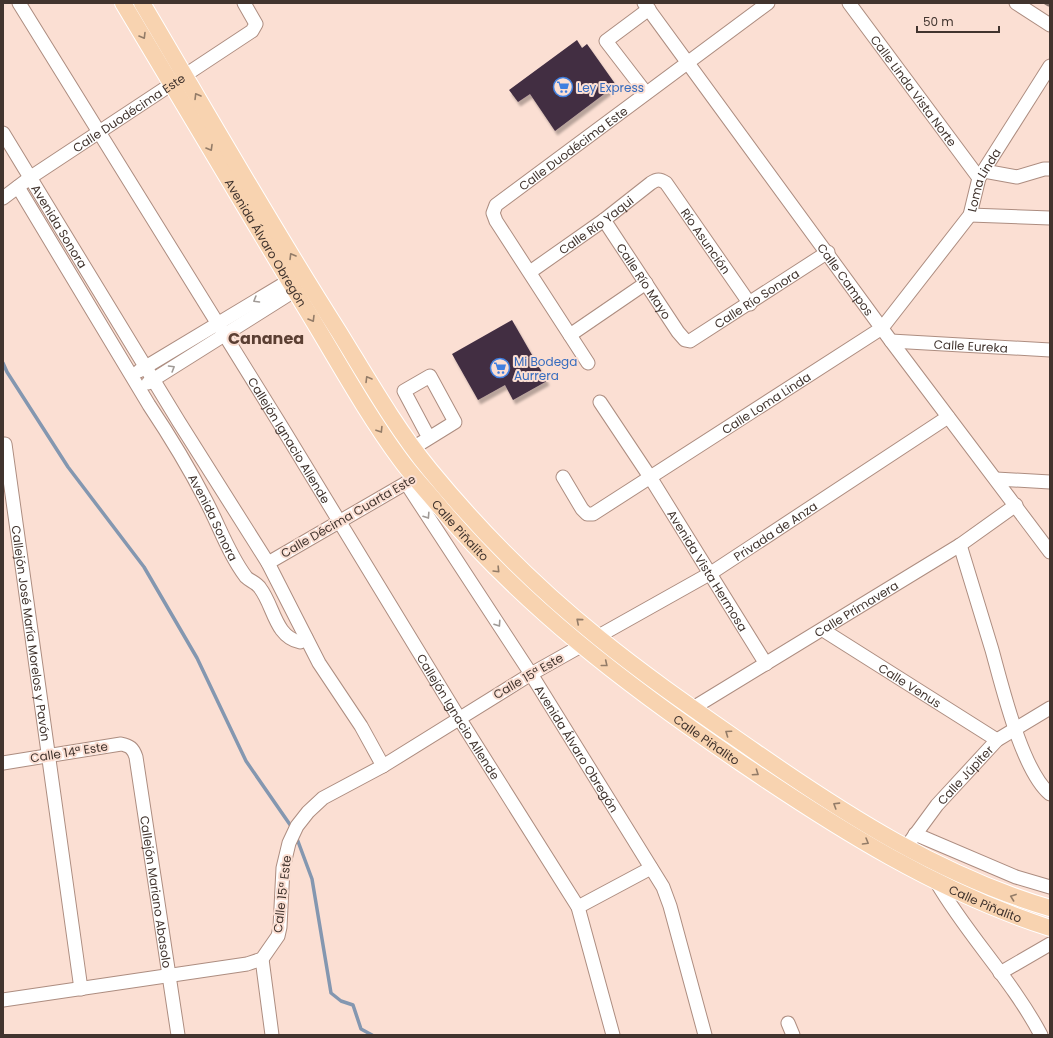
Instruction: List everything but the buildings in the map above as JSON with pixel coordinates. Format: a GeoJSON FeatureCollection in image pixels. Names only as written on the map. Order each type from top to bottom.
{"type":"FeatureCollection","features":[{"type":"Feature","properties":{"kind":"main road","name":"Avenida Álvaro Obregón"},"geometry":{"type":"LineString","coordinates":[[123,3],[178,80],[298,281],[383,436],[411,480]]}},
{"type":"Feature","properties":{"kind":"main road","name":"Avenida Álvaro Obregón"},"geometry":{"type":"LineString","coordinates":[[142,3],[178,80]]}},
{"type":"Feature","properties":{"kind":"main road","name":"Avenida Álvaro Obregón"},"geometry":{"type":"LineString","coordinates":[[298,281],[395,424],[429,469]]}},
{"type":"Feature","properties":{"kind":"main road","name":"Calle Piñalito"},"geometry":{"type":"LineString","coordinates":[[429,469],[477,524],[520,567],[598,637],[692,708],[901,854],[937,883],[1010,915],[1050,928]]}},
{"type":"Feature","properties":{"kind":"main road","name":"Calle Piñalito"},"geometry":{"type":"LineString","coordinates":[[411,480],[507,580],[582,646],[694,730],[782,791],[901,854],[942,867],[1014,898],[1050,908]]}},
{"type":"Feature","properties":{"kind":"street","name":"Callejón Ignacio Allende"},"geometry":{"type":"LineString","coordinates":[[20,3],[220,330],[283,429],[338,522],[578,907],[613,1035]]}},
{"type":"Feature","properties":{"kind":"street","name":"Calle Duodécima Este"},"geometry":{"type":"LineString","coordinates":[[3,198],[31,177],[255,27],[252,15],[244,3]]}},
{"type":"Feature","properties":{"kind":"street"},"geometry":{"type":"LineString","coordinates":[[688,61],[768,3]]}},
{"type":"Feature","properties":{"kind":"street","name":"Calle Linda Vista Norte"},"geometry":{"type":"LineString","coordinates":[[849,3],[982,175]]}},
{"type":"Feature","properties":{"kind":"street"},"geometry":{"type":"LineString","coordinates":[[1016,3],[1050,25]]}},
{"type":"Feature","properties":{"kind":"street"},"geometry":{"type":"LineString","coordinates":[[646,93],[606,41],[647,6]]}},
{"type":"Feature","properties":{"kind":"street","name":"Calle Campos"},"geometry":{"type":"LineString","coordinates":[[647,6],[828,252],[891,341],[1050,552]]}},
{"type":"Feature","properties":{"kind":"street","name":"Calle Duodécima Este"},"geometry":{"type":"LineString","coordinates":[[530,272],[496,221],[493,213],[496,204],[688,61]]}},
{"type":"Feature","properties":{"kind":"street","name":"Loma Linda"},"geometry":{"type":"LineString","coordinates":[[882,328],[970,215],[982,175],[1050,66]]}},
{"type":"Feature","properties":{"kind":"street","name":"Avenida Sonora"},"geometry":{"type":"LineString","coordinates":[[3,133],[179,422],[268,563]]}},
{"type":"Feature","properties":{"kind":"street"},"geometry":{"type":"LineString","coordinates":[[982,175],[1017,177],[1048,166]]}},
{"type":"Feature","properties":{"kind":"street","name":"Calle Río Yaqui"},"geometry":{"type":"LineString","coordinates":[[530,272],[604,220],[651,183],[661,179]]}},
{"type":"Feature","properties":{"kind":"street","name":"Río Asunción"},"geometry":{"type":"LineString","coordinates":[[661,179],[666,183],[750,304]]}},
{"type":"Feature","properties":{"kind":"street","name":"Avenida Sonora"},"geometry":{"type":"LineString","coordinates":[[18,187],[139,388],[172,439],[206,500],[224,540],[247,578],[260,587],[268,601],[276,621],[287,637],[300,642],[306,638]]}},
{"type":"Feature","properties":{"kind":"street"},"geometry":{"type":"LineString","coordinates":[[970,215],[1050,218]]}},
{"type":"Feature","properties":{"kind":"street","name":"Calle Río Mayo"},"geometry":{"type":"LineString","coordinates":[[604,220],[685,340]]}},
{"type":"Feature","properties":{"kind":"street","name":"Calle Río Sonora"},"geometry":{"type":"LineString","coordinates":[[685,340],[690,341],[694,339],[828,252]]}},
{"type":"Feature","properties":{"kind":"street"},"geometry":{"type":"LineString","coordinates":[[530,272],[588,363]]}},
{"type":"Feature","properties":{"kind":"street"},"geometry":{"type":"LineString","coordinates":[[139,388],[154,379],[220,330],[298,281]]}},
{"type":"Feature","properties":{"kind":"street"},"geometry":{"type":"LineString","coordinates":[[570,335],[646,283]]}},
{"type":"Feature","properties":{"kind":"street","name":"Calle Loma Linda"},"geometry":{"type":"LineString","coordinates":[[563,477],[582,509],[587,514],[593,514],[882,328]]}},
{"type":"Feature","properties":{"kind":"street"},"geometry":{"type":"LineString","coordinates":[[132,376],[146,367],[220,330]]}},
{"type":"Feature","properties":{"kind":"street","name":"Calle Eureka"},"geometry":{"type":"LineString","coordinates":[[891,341],[1050,350]]}},
{"type":"Feature","properties":{"kind":"street"},"geometry":{"type":"LineString","coordinates":[[413,448],[455,422],[430,376],[404,390],[429,438]]}},
{"type":"Feature","properties":{"kind":"street","name":"Avenida Vista Hermosa"},"geometry":{"type":"LineString","coordinates":[[600,402],[650,477],[766,664]]}},
{"type":"Feature","properties":{"kind":"street","name":"Privada de Anza"},"geometry":{"type":"LineString","coordinates":[[598,637],[710,573],[948,417]]}},
{"type":"Feature","properties":{"kind":"street","name":"Callejón José María Morelos y Pavón"},"geometry":{"type":"LineString","coordinates":[[5,444],[9,526],[48,756],[81,989]]}},
{"type":"Feature","properties":{"kind":"street","name":"Calle Décima Cuarta Este"},"geometry":{"type":"LineString","coordinates":[[268,563],[429,469]]}},
{"type":"Feature","properties":{"kind":"street"},"geometry":{"type":"LineString","coordinates":[[996,479],[1050,482]]}},
{"type":"Feature","properties":{"kind":"street","name":"Avenida Álvaro Obregón"},"geometry":{"type":"LineString","coordinates":[[411,480],[663,887],[670,906],[705,1035]]}},
{"type":"Feature","properties":{"kind":"street","name":"Calle Primavera"},"geometry":{"type":"LineString","coordinates":[[692,708],[823,630],[960,545],[1016,505]]}},
{"type":"Feature","properties":{"kind":"street"},"geometry":{"type":"LineString","coordinates":[[960,545],[1015,729],[1032,770],[1050,794]]}},
{"type":"Feature","properties":{"kind":"street"},"geometry":{"type":"LineString","coordinates":[[268,563],[319,663],[361,726],[383,766]]}},
{"type":"Feature","properties":{"kind":"street","name":"Calle Venus"},"geometry":{"type":"LineString","coordinates":[[823,630],[997,740]]}},
{"type":"Feature","properties":{"kind":"street","name":"Calle 15ª Este"},"geometry":{"type":"LineString","coordinates":[[262,959],[278,936],[280,927],[283,868],[289,843],[297,826],[308,812],[323,798],[383,766],[531,674],[598,637]]}},
{"type":"Feature","properties":{"kind":"street","name":"Calle Júpiter"},"geometry":{"type":"LineString","coordinates":[[901,854],[937,805],[997,740],[1050,708]]}},
{"type":"Feature","properties":{"kind":"street","name":"Calle 14ª Este"},"geometry":{"type":"LineString","coordinates":[[3,762],[121,744],[128,745],[133,749]]}},
{"type":"Feature","properties":{"kind":"street","name":"Callejón Mariano Abasolo"},"geometry":{"type":"LineString","coordinates":[[133,749],[136,757],[178,1035]]}},
{"type":"Feature","properties":{"kind":"street"},"geometry":{"type":"LineString","coordinates":[[915,834],[1016,877],[1050,887]]}},
{"type":"Feature","properties":{"kind":"street"},"geometry":{"type":"LineString","coordinates":[[942,867],[937,883],[948,903],[1017,995],[1041,1035]]}},
{"type":"Feature","properties":{"kind":"street"},"geometry":{"type":"LineString","coordinates":[[578,907],[652,868]]}},
{"type":"Feature","properties":{"kind":"street"},"geometry":{"type":"LineString","coordinates":[[1000,973],[1050,944]]}},
{"type":"Feature","properties":{"kind":"street"},"geometry":{"type":"LineString","coordinates":[[3,1000],[247,964],[262,959],[272,1035]]}},
{"type":"Feature","properties":{"kind":"street"},"geometry":{"type":"LineString","coordinates":[[788,1023],[793,1035]]}},
{"type":"Feature","properties":{"kind":"waterway"},"geometry":{"type":"LineString","coordinates":[[3,363],[7,372],[68,467],[144,567],[197,658],[246,761],[293,829]]}},
{"type":"Feature","properties":{"kind":"waterway"},"geometry":{"type":"LineString","coordinates":[[296,836],[312,879],[331,993],[341,1001],[353,1005],[361,1029],[372,1035]]}},
{"type":"Feature","properties":{"kind":"railway"},"geometry":{"type":"LineString","coordinates":[[1045,3],[1050,6]]}},
{"type":"Feature","properties":{"kind":"place","name":"Ley Express"},"geometry":{"type":"Point","coordinates":[563,87]}},
{"type":"Feature","properties":{"kind":"place","name":"Mi Bodega Aurrera"},"geometry":{"type":"Point","coordinates":[500,368]}},
{"type":"Feature","properties":{"kind":"district","name":"Cananea"},"geometry":{"type":"Point","coordinates":[266,338]}}]}
